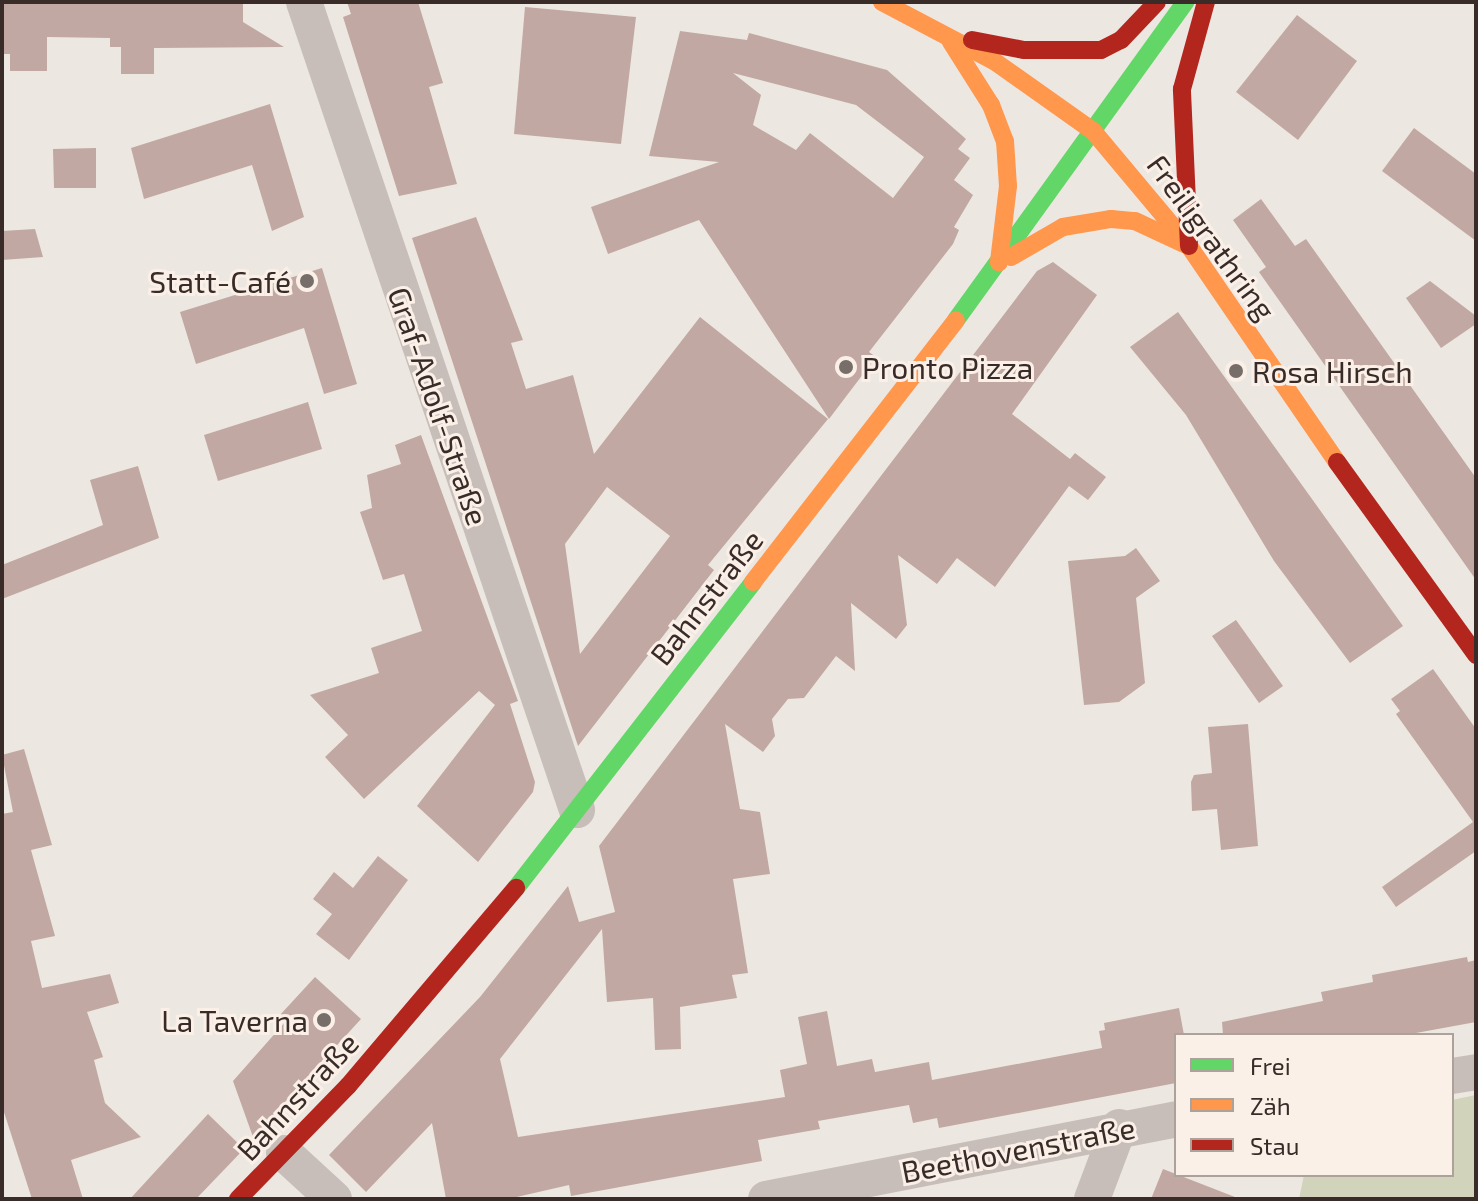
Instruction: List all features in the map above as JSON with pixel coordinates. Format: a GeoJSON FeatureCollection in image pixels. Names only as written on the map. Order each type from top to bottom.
{"type":"FeatureCollection","features":[{"type":"Feature","properties":{"kind":"street","name":"Graf-Adolf-Straße"},"geometry":{"type":"LineString","coordinates":[[304,2],[577,810]]}},
{"type":"Feature","properties":{"kind":"street"},"geometry":{"type":"LineString","coordinates":[[882,2],[946,35],[1024,50],[1101,50],[1121,40],[1157,2]]}},
{"type":"Feature","properties":{"kind":"street","name":"Bahnstraße"},"geometry":{"type":"LineString","coordinates":[[238,1199],[413,1011],[577,810],[999,265],[1185,2]]}},
{"type":"Feature","properties":{"kind":"street"},"geometry":{"type":"LineString","coordinates":[[999,265],[1080,221],[1135,221],[1189,246],[1182,89],[1206,2]]}},
{"type":"Feature","properties":{"kind":"street"},"geometry":{"type":"LineString","coordinates":[[946,35],[991,105],[1005,141],[1008,186],[999,265]]}},
{"type":"Feature","properties":{"kind":"street","name":"Freiligrathring"},"geometry":{"type":"LineString","coordinates":[[946,35],[1093,131],[1189,246],[1390,540],[1476,655]]}},
{"type":"Feature","properties":{"kind":"street"},"geometry":{"type":"LineString","coordinates":[[1454,1076],[1476,1072]]}},
{"type":"Feature","properties":{"kind":"street","name":"Beethovenstraße"},"geometry":{"type":"LineString","coordinates":[[766,1199],[1119,1127],[1174,1119]]}},
{"type":"Feature","properties":{"kind":"street"},"geometry":{"type":"LineString","coordinates":[[1092,1199],[1119,1127]]}},
{"type":"Feature","properties":{"kind":"street"},"geometry":{"type":"LineString","coordinates":[[284,1153],[334,1199]]}},
{"type":"Feature","properties":{"kind":"green space"},"geometry":{"type":"Polygon","coordinates":[[[1476,1095],[1476,1199],[1299,1199],[1304,1177],[1454,1177],[1454,1100],[1476,1095]]]}},
{"type":"Feature","properties":{"kind":"building"},"geometry":{"type":"Polygon","coordinates":[[[2,2],[243,2],[243,22],[284,47],[154,48],[154,74],[121,74],[121,47],[110,47],[110,38],[47,37],[47,71],[10,71],[10,54],[2,54],[2,2]]]}},
{"type":"Feature","properties":{"kind":"building"},"geometry":{"type":"Polygon","coordinates":[[[347,2],[418,2],[443,83],[429,87],[457,184],[399,196],[343,17],[351,14],[347,2]]]}},
{"type":"Feature","properties":{"kind":"building"},"geometry":{"type":"Polygon","coordinates":[[[525,7],[636,17],[621,144],[514,134],[525,7]]]}},
{"type":"Feature","properties":{"kind":"building"},"geometry":{"type":"Polygon","coordinates":[[[1297,15],[1357,61],[1298,140],[1236,92],[1297,15]]]}},
{"type":"Feature","properties":{"kind":"building"},"geometry":{"type":"Polygon","coordinates":[[[680,31],[747,40],[749,33],[887,70],[966,139],[958,149],[970,158],[954,180],[973,195],[954,227],[959,230],[953,244],[869,352],[876,357],[829,419],[699,220],[608,254],[591,207],[719,162],[649,156],[680,31]],[[733,73],[761,95],[753,125],[796,150],[810,133],[893,198],[924,157],[856,105],[733,73]]]}},
{"type":"Feature","properties":{"kind":"building"},"geometry":{"type":"Polygon","coordinates":[[[270,104],[304,217],[272,231],[252,165],[144,199],[131,148],[270,104]]]}},
{"type":"Feature","properties":{"kind":"building"},"geometry":{"type":"Polygon","coordinates":[[[1414,128],[1476,174],[1476,241],[1382,171],[1414,128]]]}},
{"type":"Feature","properties":{"kind":"building"},"geometry":{"type":"Polygon","coordinates":[[[96,148],[96,188],[54,188],[53,149],[96,148]]]}},
{"type":"Feature","properties":{"kind":"building"},"geometry":{"type":"Polygon","coordinates":[[[1261,199],[1295,246],[1306,239],[1476,478],[1476,580],[1259,272],[1266,267],[1233,220],[1261,199]]]}},
{"type":"Feature","properties":{"kind":"building"},"geometry":{"type":"Polygon","coordinates":[[[476,217],[523,340],[511,343],[526,389],[573,375],[594,454],[700,317],[828,419],[708,565],[714,570],[578,746],[412,238],[476,217]],[[607,487],[565,544],[580,654],[670,536],[607,487]]]}},
{"type":"Feature","properties":{"kind":"building"},"geometry":{"type":"Polygon","coordinates":[[[35,229],[43,257],[2,260],[2,231],[35,229]]]}},
{"type":"Feature","properties":{"kind":"building"},"geometry":{"type":"Polygon","coordinates":[[[1053,262],[1097,295],[1012,414],[1070,459],[1075,453],[1106,477],[1088,500],[1069,486],[995,587],[957,558],[937,584],[898,555],[907,625],[896,639],[851,603],[855,671],[836,656],[804,698],[788,699],[772,719],[775,736],[763,752],[725,724],[740,809],[760,812],[770,874],[733,879],[748,973],[732,975],[737,998],[680,1007],[681,1049],[655,1050],[653,998],[607,1002],[602,929],[500,1059],[518,1137],[785,1097],[780,1070],[807,1064],[798,1017],[827,1011],[837,1066],[872,1059],[875,1072],[929,1062],[932,1080],[1102,1048],[1099,1031],[1105,1030],[1104,1023],[1179,1008],[1184,1033],[1174,1033],[1174,1083],[939,1128],[937,1118],[913,1123],[909,1105],[818,1121],[820,1129],[758,1140],[762,1161],[571,1196],[569,1185],[508,1199],[446,1199],[432,1123],[366,1192],[329,1155],[480,997],[568,886],[579,922],[615,912],[599,846],[1037,271],[1053,262]]]}},
{"type":"Feature","properties":{"kind":"building"},"geometry":{"type":"Polygon","coordinates":[[[322,268],[357,384],[324,394],[304,328],[196,364],[180,312],[322,268]]]}},
{"type":"Feature","properties":{"kind":"building"},"geometry":{"type":"Polygon","coordinates":[[[1430,281],[1476,316],[1476,324],[1441,348],[1406,298],[1430,281]]]}},
{"type":"Feature","properties":{"kind":"building"},"geometry":{"type":"Polygon","coordinates":[[[1178,312],[1403,626],[1350,663],[1274,561],[1186,415],[1130,347],[1178,312]]]}},
{"type":"Feature","properties":{"kind":"building"},"geometry":{"type":"Polygon","coordinates":[[[308,402],[322,449],[218,481],[204,435],[308,402]]]}},
{"type":"Feature","properties":{"kind":"building"},"geometry":{"type":"Polygon","coordinates":[[[421,435],[518,701],[510,704],[535,782],[533,792],[478,862],[417,806],[495,705],[479,691],[364,799],[325,757],[348,735],[310,695],[379,673],[371,648],[422,631],[404,574],[383,580],[360,512],[372,508],[367,475],[401,464],[395,445],[421,435]]]}},
{"type":"Feature","properties":{"kind":"building"},"geometry":{"type":"Polygon","coordinates":[[[138,466],[159,538],[2,599],[2,565],[103,525],[90,480],[138,466]]]}},
{"type":"Feature","properties":{"kind":"building"},"geometry":{"type":"Polygon","coordinates":[[[1136,548],[1160,581],[1136,598],[1145,683],[1119,702],[1084,705],[1068,561],[1125,556],[1136,548]]]}},
{"type":"Feature","properties":{"kind":"building"},"geometry":{"type":"Polygon","coordinates":[[[1236,620],[1283,686],[1259,703],[1212,636],[1236,620]]]}},
{"type":"Feature","properties":{"kind":"building"},"geometry":{"type":"Polygon","coordinates":[[[1433,669],[1476,729],[1476,851],[1396,907],[1382,887],[1473,822],[1396,714],[1400,711],[1391,699],[1433,669]]]}},
{"type":"Feature","properties":{"kind":"building"},"geometry":{"type":"Polygon","coordinates":[[[1248,724],[1258,846],[1221,850],[1217,809],[1192,811],[1191,782],[1194,775],[1212,773],[1208,727],[1248,724]]]}},
{"type":"Feature","properties":{"kind":"building"},"geometry":{"type":"Polygon","coordinates":[[[24,749],[52,845],[31,850],[55,936],[31,941],[42,988],[110,974],[119,1003],[87,1012],[103,1057],[94,1060],[105,1103],[141,1137],[71,1160],[83,1199],[32,1199],[2,1106],[2,814],[13,812],[2,755],[24,749]]]}},
{"type":"Feature","properties":{"kind":"building"},"geometry":{"type":"Polygon","coordinates":[[[378,856],[408,880],[349,960],[316,934],[332,914],[313,899],[334,872],[353,888],[378,856]]]}},
{"type":"Feature","properties":{"kind":"building"},"geometry":{"type":"Polygon","coordinates":[[[1467,957],[1468,962],[1476,960],[1476,1022],[1416,1033],[1223,1033],[1222,1022],[1323,1001],[1321,992],[1373,982],[1372,975],[1467,957]]]}},
{"type":"Feature","properties":{"kind":"building"},"geometry":{"type":"Polygon","coordinates":[[[315,977],[361,1019],[253,1137],[233,1081],[286,1021],[280,1015],[315,977]]]}},
{"type":"Feature","properties":{"kind":"building"},"geometry":{"type":"Polygon","coordinates":[[[208,1114],[244,1149],[196,1199],[130,1199],[208,1114]]]}},
{"type":"Feature","properties":{"kind":"building"},"geometry":{"type":"Polygon","coordinates":[[[1163,1169],[1174,1173],[1174,1177],[1184,1177],[1235,1197],[1235,1199],[1151,1199],[1163,1169]]]}},
{"type":"Feature","properties":{"kind":"traffic: fast"},"geometry":{"type":"LineString","coordinates":[[956,320],[1185,2]]}},
{"type":"Feature","properties":{"kind":"traffic: fast"},"geometry":{"type":"LineString","coordinates":[[516,888],[753,582]]}},
{"type":"Feature","properties":{"kind":"traffic: slow"},"geometry":{"type":"LineString","coordinates":[[882,2],[994,61],[1093,131],[1189,246],[1337,462]]}},
{"type":"Feature","properties":{"kind":"traffic: slow"},"geometry":{"type":"LineString","coordinates":[[951,42],[991,105],[1005,141],[1008,186],[999,262]]}},
{"type":"Feature","properties":{"kind":"traffic: slow"},"geometry":{"type":"LineString","coordinates":[[1011,257],[1063,227],[1111,219],[1135,221],[1184,244]]}},
{"type":"Feature","properties":{"kind":"traffic: slow"},"geometry":{"type":"LineString","coordinates":[[753,582],[956,320]]}},
{"type":"Feature","properties":{"kind":"traffic: jam"},"geometry":{"type":"LineString","coordinates":[[972,40],[1024,50],[1101,50],[1121,40],[1157,2]]}},
{"type":"Feature","properties":{"kind":"traffic: jam"},"geometry":{"type":"LineString","coordinates":[[1189,246],[1182,89],[1206,2]]}},
{"type":"Feature","properties":{"kind":"traffic: jam"},"geometry":{"type":"LineString","coordinates":[[1337,462],[1476,655]]}},
{"type":"Feature","properties":{"kind":"traffic: jam"},"geometry":{"type":"LineString","coordinates":[[238,1199],[348,1086],[516,888]]}},
{"type":"Feature","properties":{"kind":"place","name":"Statt-Café"},"geometry":{"type":"Point","coordinates":[307,281]}},
{"type":"Feature","properties":{"kind":"place","name":"Pronto Pizza"},"geometry":{"type":"Point","coordinates":[846,367]}},
{"type":"Feature","properties":{"kind":"place","name":"Rosa Hirsch"},"geometry":{"type":"Point","coordinates":[1236,371]}},
{"type":"Feature","properties":{"kind":"place","name":"La Taverna"},"geometry":{"type":"Point","coordinates":[324,1020]}}]}
